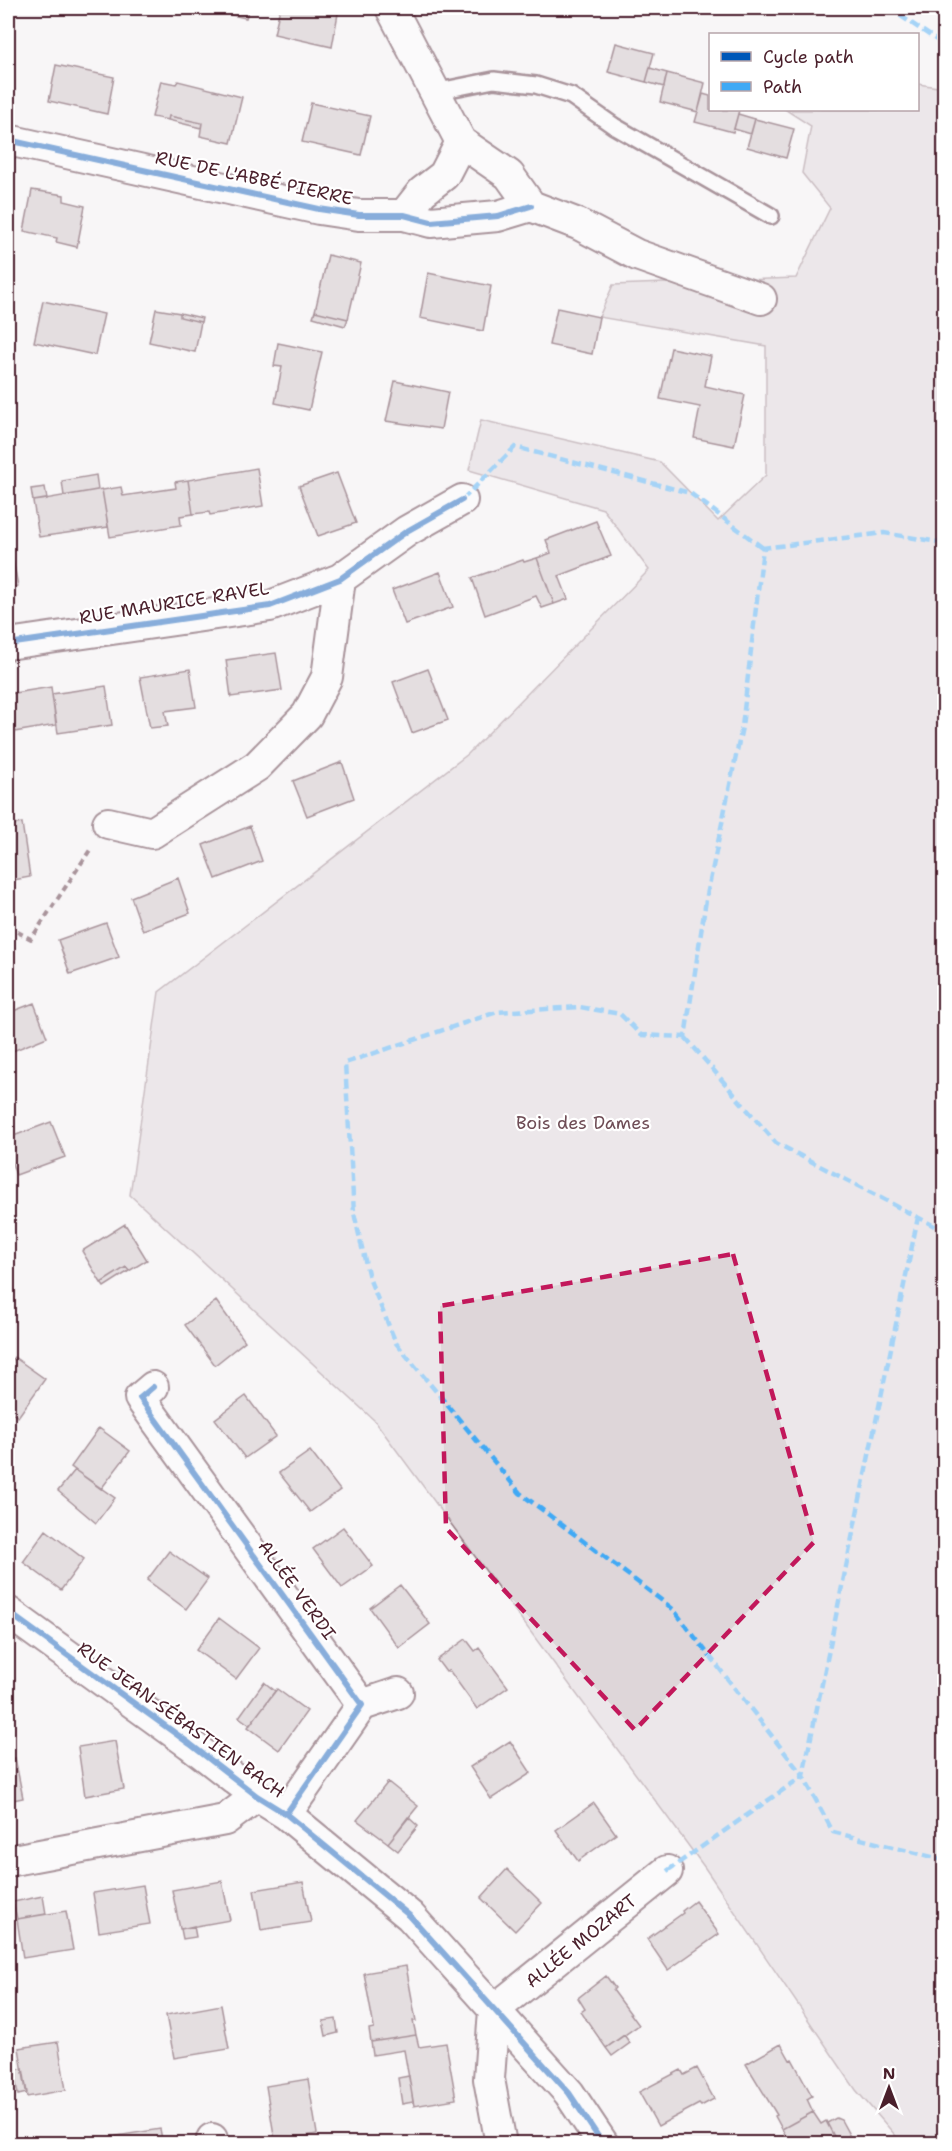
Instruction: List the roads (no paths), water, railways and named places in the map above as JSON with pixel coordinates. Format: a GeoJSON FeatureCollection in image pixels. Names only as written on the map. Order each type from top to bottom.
{"type":"FeatureCollection","features":[{"type":"Feature","properties":{"kind":"street"},"geometry":{"type":"LineString","coordinates":[[391,8],[461,142],[509,175],[531,206],[578,224],[637,255],[761,299]]}},
{"type":"Feature","properties":{"kind":"street","name":"RUE DE L'ABBÉ PIERRE"},"geometry":{"type":"LineString","coordinates":[[8,140],[319,209],[360,215],[404,215],[431,222],[498,216],[531,206]]}},
{"type":"Feature","properties":{"kind":"street"},"geometry":{"type":"LineString","coordinates":[[404,215],[422,192],[444,175],[461,142]]}},
{"type":"Feature","properties":{"kind":"street","name":"RUE MAURICE RAVEL"},"geometry":{"type":"LineString","coordinates":[[8,644],[270,606],[340,579],[407,531],[462,500]]}},
{"type":"Feature","properties":{"kind":"street"},"geometry":{"type":"LineString","coordinates":[[108,823],[152,833],[257,766],[307,715],[327,677],[340,579]]}},
{"type":"Feature","properties":{"kind":"street","name":"ALLÉE VERDI"},"geometry":{"type":"LineString","coordinates":[[153,1387],[140,1398],[362,1705]]}},
{"type":"Feature","properties":{"kind":"street","name":"RUE JEAN-SÉBASTIEN BACH"},"geometry":{"type":"LineString","coordinates":[[8,1612],[190,1744],[257,1796],[286,1814],[410,1916],[569,2093],[603,2144]]}},
{"type":"Feature","properties":{"kind":"street"},"geometry":{"type":"LineString","coordinates":[[286,1814],[362,1705],[398,1693]]}},
{"type":"Feature","properties":{"kind":"street"},"geometry":{"type":"LineString","coordinates":[[8,1861],[225,1820],[257,1796]]}},
{"type":"Feature","properties":{"kind":"street","name":"ALLÉE MOZART"},"geometry":{"type":"LineString","coordinates":[[494,2010],[667,1871]]}},
{"type":"Feature","properties":{"kind":"street"},"geometry":{"type":"LineString","coordinates":[[494,2010],[489,2079],[501,2144]]}},
{"type":"Feature","properties":{"kind":"lane"},"geometry":{"type":"LineString","coordinates":[[434,92],[494,80],[536,85],[571,96],[615,126],[771,216]]}},
{"type":"Feature","properties":{"kind":"park label","name":"Bois des Dames"},"geometry":{"type":"Point","coordinates":[583,1123]}}]}
